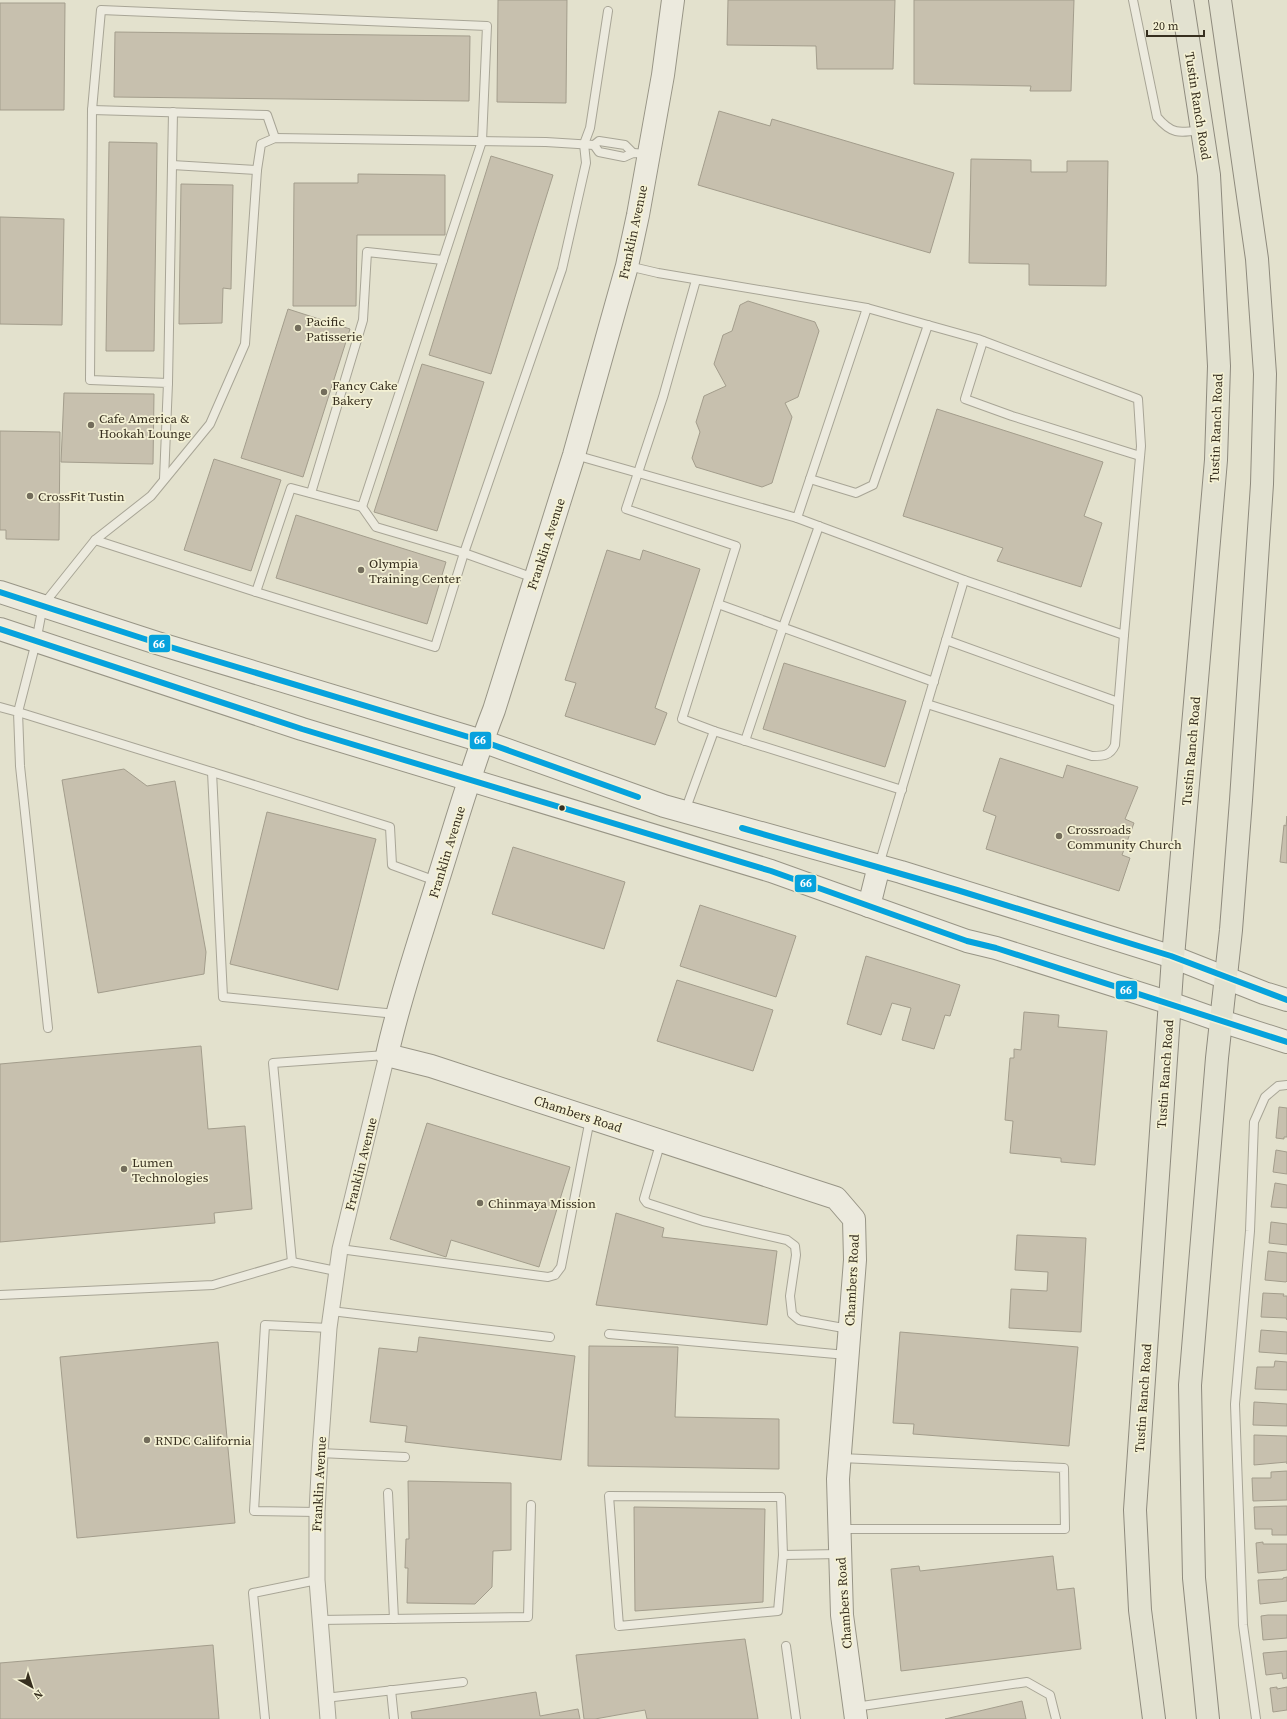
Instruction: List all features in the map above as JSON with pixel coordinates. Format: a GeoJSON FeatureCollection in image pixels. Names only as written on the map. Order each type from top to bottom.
{"type":"FeatureCollection","features":[{"type":"Feature","properties":{"kind":"main road","name":"Franklin Avenue"},"geometry":{"type":"LineString","coordinates":[[387,1055],[396,1014],[574,455],[627,266],[638,215],[641,154],[663,75],[672,0]]}},
{"type":"Feature","properties":{"kind":"main road","name":"Tustin Ranch Road"},"geometry":{"type":"LineString","coordinates":[[1154,1719],[1140,1610],[1136,1510],[1173,957],[1216,452],[1219,366],[1209,175],[1182,0]]}},
{"type":"Feature","properties":{"kind":"main road"},"geometry":{"type":"LineString","coordinates":[[1208,1719],[1194,1578],[1190,1386],[1221,1021],[1241,808],[1262,484],[1265,374],[1257,259],[1220,0]]}},
{"type":"Feature","properties":{"kind":"main road"},"geometry":{"type":"LineString","coordinates":[[0,592],[157,643],[482,741],[664,806],[879,866],[1173,957],[1264,993],[1287,1000]]}},
{"type":"Feature","properties":{"kind":"main road"},"geometry":{"type":"LineString","coordinates":[[0,629],[302,729],[771,871],[967,941],[996,948],[1287,1042]]}},
{"type":"Feature","properties":{"kind":"main road"},"geometry":{"type":"LineString","coordinates":[[869,906],[879,866]]}},
{"type":"Feature","properties":{"kind":"main road","name":"Chambers Road"},"geometry":{"type":"LineString","coordinates":[[387,1055],[432,1066],[836,1198],[854,1219],[855,1260],[838,1479],[842,1615],[855,1713]]}},
{"type":"Feature","properties":{"kind":"street","name":"Franklin Avenue"},"geometry":{"type":"LineString","coordinates":[[328,1719],[319,1620],[317,1580],[317,1512],[329,1328],[340,1249],[387,1055]]}},
{"type":"Feature","properties":{"kind":"lane"},"geometry":{"type":"LineString","coordinates":[[1133,0],[1157,117],[1164,125],[1180,133],[1202,130]]}},
{"type":"Feature","properties":{"kind":"lane"},"geometry":{"type":"LineString","coordinates":[[168,383],[90,380],[92,110],[101,10],[487,26],[482,141],[362,507]]}},
{"type":"Feature","properties":{"kind":"lane"},"geometry":{"type":"LineString","coordinates":[[95,540],[435,648],[464,553],[562,269],[586,163],[584,144],[590,128],[608,11]]}},
{"type":"Feature","properties":{"kind":"lane"},"geometry":{"type":"LineString","coordinates":[[92,110],[267,115],[275,138]]}},
{"type":"Feature","properties":{"kind":"lane"},"geometry":{"type":"LineString","coordinates":[[164,479],[168,383],[173,112]]}},
{"type":"Feature","properties":{"kind":"lane"},"geometry":{"type":"LineString","coordinates":[[48,1028],[20,766],[18,712],[36,642],[43,605],[95,540],[151,496],[210,424],[245,344],[257,170],[261,144],[275,138],[482,141],[594,145],[599,141],[625,145],[641,154]]}},
{"type":"Feature","properties":{"kind":"lane"},"geometry":{"type":"LineString","coordinates":[[172,165],[257,170]]}},
{"type":"Feature","properties":{"kind":"lane"},"geometry":{"type":"LineString","coordinates":[[311,493],[364,320],[367,252],[443,260]]}},
{"type":"Feature","properties":{"kind":"lane"},"geometry":{"type":"LineString","coordinates":[[627,266],[658,274],[867,308],[983,341],[1138,399],[1140,456],[1115,746],[1112,752],[1103,756],[1092,756],[927,704]]}},
{"type":"Feature","properties":{"kind":"lane"},"geometry":{"type":"LineString","coordinates":[[696,280],[663,397],[639,474],[626,509],[736,546],[682,719],[714,731],[902,790]]}},
{"type":"Feature","properties":{"kind":"lane"},"geometry":{"type":"LineString","coordinates":[[797,518],[867,308]]}},
{"type":"Feature","properties":{"kind":"lane"},"geometry":{"type":"LineString","coordinates":[[810,479],[856,493],[873,485],[928,325]]}},
{"type":"Feature","properties":{"kind":"lane"},"geometry":{"type":"LineString","coordinates":[[983,341],[965,399],[1012,416],[1140,456]]}},
{"type":"Feature","properties":{"kind":"lane"},"geometry":{"type":"LineString","coordinates":[[574,455],[797,518],[964,580],[1124,635]]}},
{"type":"Feature","properties":{"kind":"lane"},"geometry":{"type":"LineString","coordinates":[[256,592],[291,488],[362,507],[376,527],[464,553],[535,579]]}},
{"type":"Feature","properties":{"kind":"lane"},"geometry":{"type":"LineString","coordinates":[[745,741],[819,526]]}},
{"type":"Feature","properties":{"kind":"lane"},"geometry":{"type":"LineString","coordinates":[[879,866],[964,580]]}},
{"type":"Feature","properties":{"kind":"lane"},"geometry":{"type":"LineString","coordinates":[[718,604],[934,682]]}},
{"type":"Feature","properties":{"kind":"lane"},"geometry":{"type":"LineString","coordinates":[[946,640],[1118,702]]}},
{"type":"Feature","properties":{"kind":"lane"},"geometry":{"type":"LineString","coordinates":[[0,707],[390,827],[392,865],[438,882]]}},
{"type":"Feature","properties":{"kind":"lane"},"geometry":{"type":"LineString","coordinates":[[685,812],[714,731]]}},
{"type":"Feature","properties":{"kind":"lane"},"geometry":{"type":"LineString","coordinates":[[212,772],[223,997],[396,1014]]}},
{"type":"Feature","properties":{"kind":"lane"},"geometry":{"type":"LineString","coordinates":[[292,1262],[273,1063],[387,1055]]}},
{"type":"Feature","properties":{"kind":"lane"},"geometry":{"type":"LineString","coordinates":[[1256,1719],[1243,1625],[1235,1404],[1250,1231],[1254,1122],[1265,1097],[1278,1086],[1287,1085]]}},
{"type":"Feature","properties":{"kind":"lane"},"geometry":{"type":"LineString","coordinates":[[340,1249],[548,1277],[555,1275],[561,1267],[590,1118]]}},
{"type":"Feature","properties":{"kind":"lane"},"geometry":{"type":"LineString","coordinates":[[661,1141],[644,1199],[647,1203],[703,1221],[787,1240],[795,1246],[796,1255],[790,1296],[792,1314],[799,1320],[850,1330]]}},
{"type":"Feature","properties":{"kind":"lane"},"geometry":{"type":"LineString","coordinates":[[0,1295],[213,1285],[292,1262],[336,1271]]}},
{"type":"Feature","properties":{"kind":"lane"},"geometry":{"type":"LineString","coordinates":[[331,1311],[550,1337]]}},
{"type":"Feature","properties":{"kind":"lane"},"geometry":{"type":"LineString","coordinates":[[317,1512],[254,1511],[265,1325],[329,1328]]}},
{"type":"Feature","properties":{"kind":"lane"},"geometry":{"type":"LineString","coordinates":[[609,1334],[848,1355]]}},
{"type":"Feature","properties":{"kind":"lane"},"geometry":{"type":"LineString","coordinates":[[320,1453],[405,1457]]}},
{"type":"Feature","properties":{"kind":"lane"},"geometry":{"type":"LineString","coordinates":[[840,1458],[1064,1468],[1065,1529],[840,1529]]}},
{"type":"Feature","properties":{"kind":"lane"},"geometry":{"type":"LineString","coordinates":[[388,1493],[394,1619]]}},
{"type":"Feature","properties":{"kind":"lane"},"geometry":{"type":"LineString","coordinates":[[610,1496],[781,1497],[783,1555],[778,1611],[619,1626],[610,1496]]}},
{"type":"Feature","properties":{"kind":"lane"},"geometry":{"type":"LineString","coordinates":[[319,1620],[528,1617],[531,1505]]}},
{"type":"Feature","properties":{"kind":"lane"},"geometry":{"type":"LineString","coordinates":[[783,1555],[840,1554]]}},
{"type":"Feature","properties":{"kind":"lane"},"geometry":{"type":"LineString","coordinates":[[265,1719],[253,1593],[317,1580]]}},
{"type":"Feature","properties":{"kind":"lane"},"geometry":{"type":"LineString","coordinates":[[786,1646],[796,1719]]}},
{"type":"Feature","properties":{"kind":"lane"},"geometry":{"type":"LineString","coordinates":[[325,1698],[463,1682]]}},
{"type":"Feature","properties":{"kind":"lane"},"geometry":{"type":"LineString","coordinates":[[855,1713],[1027,1682],[1050,1695],[1056,1719]]}},
{"type":"Feature","properties":{"kind":"lane"},"geometry":{"type":"LineString","coordinates":[[391,1690],[394,1719]]}},
{"type":"Feature","properties":{"kind":"building"},"geometry":{"type":"Polygon","coordinates":[[[498,0],[567,0],[566,103],[497,102],[498,0]]]}},
{"type":"Feature","properties":{"kind":"building"},"geometry":{"type":"Polygon","coordinates":[[[728,0],[895,0],[893,69],[817,69],[816,46],[727,45],[728,0]]]}},
{"type":"Feature","properties":{"kind":"building"},"geometry":{"type":"Polygon","coordinates":[[[914,0],[1074,0],[1071,91],[1030,91],[1031,86],[914,84],[914,0]]]}},
{"type":"Feature","properties":{"kind":"building"},"geometry":{"type":"Polygon","coordinates":[[[0,3],[65,3],[64,110],[0,110],[0,3]]]}},
{"type":"Feature","properties":{"kind":"building"},"geometry":{"type":"Polygon","coordinates":[[[115,32],[470,36],[469,101],[114,97],[115,32]]]}},
{"type":"Feature","properties":{"kind":"building"},"geometry":{"type":"Polygon","coordinates":[[[719,111],[770,126],[772,119],[954,173],[930,253],[698,185],[719,111]]]}},
{"type":"Feature","properties":{"kind":"building"},"geometry":{"type":"Polygon","coordinates":[[[109,142],[157,143],[154,351],[106,351],[109,142]]]}},
{"type":"Feature","properties":{"kind":"building"},"geometry":{"type":"Polygon","coordinates":[[[491,156],[553,175],[491,374],[429,355],[491,156]]]}},
{"type":"Feature","properties":{"kind":"building"},"geometry":{"type":"Polygon","coordinates":[[[971,159],[1031,160],[1031,172],[1067,172],[1067,161],[1108,161],[1106,286],[1029,285],[1029,264],[969,263],[971,159]]]}},
{"type":"Feature","properties":{"kind":"building"},"geometry":{"type":"Polygon","coordinates":[[[358,174],[445,175],[445,235],[357,235],[356,306],[293,306],[294,183],[358,183],[358,174]]]}},
{"type":"Feature","properties":{"kind":"building"},"geometry":{"type":"Polygon","coordinates":[[[181,184],[233,185],[231,289],[223,288],[222,323],[179,324],[181,184]]]}},
{"type":"Feature","properties":{"kind":"building"},"geometry":{"type":"Polygon","coordinates":[[[0,217],[64,219],[62,325],[0,324],[0,217]]]}},
{"type":"Feature","properties":{"kind":"building"},"geometry":{"type":"Polygon","coordinates":[[[748,301],[815,322],[819,331],[798,397],[785,403],[792,417],[772,483],[762,487],[696,467],[692,458],[700,432],[696,422],[704,396],[726,386],[714,364],[723,335],[732,331],[740,305],[748,301]]]}},
{"type":"Feature","properties":{"kind":"building"},"geometry":{"type":"Polygon","coordinates":[[[288,309],[350,329],[303,477],[241,458],[288,309]]]}},
{"type":"Feature","properties":{"kind":"building"},"geometry":{"type":"Polygon","coordinates":[[[422,364],[484,382],[437,531],[374,512],[422,364]]]}},
{"type":"Feature","properties":{"kind":"building"},"geometry":{"type":"Polygon","coordinates":[[[64,393],[154,394],[153,464],[61,462],[64,393]]]}},
{"type":"Feature","properties":{"kind":"building"},"geometry":{"type":"Polygon","coordinates":[[[937,409],[1103,462],[1084,516],[1102,523],[1081,587],[997,561],[1003,548],[903,516],[937,409]]]}},
{"type":"Feature","properties":{"kind":"building","name":"CrossFit Tustin"},"geometry":{"type":"Polygon","coordinates":[[[0,431],[60,432],[59,540],[6,539],[6,530],[0,530],[0,431]]]}},
{"type":"Feature","properties":{"kind":"building"},"geometry":{"type":"Polygon","coordinates":[[[214,459],[281,480],[251,571],[184,550],[214,459]]]}},
{"type":"Feature","properties":{"kind":"building","name":"Olympia Training Center"},"geometry":{"type":"Polygon","coordinates":[[[296,515],[446,562],[427,624],[276,578],[296,515]]]}},
{"type":"Feature","properties":{"kind":"building"},"geometry":{"type":"Polygon","coordinates":[[[607,550],[640,560],[643,550],[700,569],[655,708],[667,713],[655,745],[565,716],[576,683],[565,680],[607,550]]]}},
{"type":"Feature","properties":{"kind":"building"},"geometry":{"type":"Polygon","coordinates":[[[784,663],[906,701],[885,767],[763,729],[784,663]]]}},
{"type":"Feature","properties":{"kind":"building","name":"Crossroads Community Church"},"geometry":{"type":"Polygon","coordinates":[[[1000,758],[1063,778],[1067,765],[1138,787],[1125,819],[1134,823],[1122,855],[1130,858],[1119,891],[986,849],[996,816],[983,811],[1000,758]]]}},
{"type":"Feature","properties":{"kind":"building"},"geometry":{"type":"Polygon","coordinates":[[[124,769],[147,786],[175,781],[206,952],[204,974],[98,993],[62,780],[124,769]]]}},
{"type":"Feature","properties":{"kind":"building"},"geometry":{"type":"Polygon","coordinates":[[[267,812],[376,839],[338,990],[230,964],[267,812]]]}},
{"type":"Feature","properties":{"kind":"building"},"geometry":{"type":"Polygon","coordinates":[[[1287,816],[1287,863],[1280,862],[1284,825],[1286,826],[1287,816]]]}},
{"type":"Feature","properties":{"kind":"building"},"geometry":{"type":"Polygon","coordinates":[[[513,847],[625,882],[604,949],[492,914],[513,847]]]}},
{"type":"Feature","properties":{"kind":"building"},"geometry":{"type":"Polygon","coordinates":[[[700,905],[796,936],[776,997],[680,966],[700,905]]]}},
{"type":"Feature","properties":{"kind":"building"},"geometry":{"type":"Polygon","coordinates":[[[866,956],[960,985],[950,1016],[945,1015],[934,1049],[902,1040],[911,1008],[892,1003],[881,1035],[847,1024],[866,956]]]}},
{"type":"Feature","properties":{"kind":"building"},"geometry":{"type":"Polygon","coordinates":[[[677,980],[773,1010],[753,1071],[657,1041],[677,980]]]}},
{"type":"Feature","properties":{"kind":"building"},"geometry":{"type":"Polygon","coordinates":[[[1024,1012],[1059,1015],[1058,1027],[1107,1031],[1095,1165],[1061,1162],[1061,1158],[1010,1153],[1013,1121],[1005,1120],[1010,1058],[1014,1058],[1014,1049],[1021,1050],[1024,1012]]]}},
{"type":"Feature","properties":{"kind":"building","name":"Lumen Technologies"},"geometry":{"type":"Polygon","coordinates":[[[201,1046],[208,1129],[245,1126],[252,1209],[214,1213],[215,1223],[0,1242],[0,1064],[201,1046]]]}},
{"type":"Feature","properties":{"kind":"building"},"geometry":{"type":"Polygon","coordinates":[[[1279,1107],[1287,1108],[1287,1137],[1284,1137],[1284,1139],[1276,1138],[1279,1107]]]}},
{"type":"Feature","properties":{"kind":"building","name":"Chinmaya Mission"},"geometry":{"type":"Polygon","coordinates":[[[427,1123],[570,1167],[539,1267],[451,1240],[446,1257],[390,1239],[427,1123]]]}},
{"type":"Feature","properties":{"kind":"building"},"geometry":{"type":"Polygon","coordinates":[[[1276,1150],[1287,1152],[1287,1174],[1273,1172],[1276,1150]]]}},
{"type":"Feature","properties":{"kind":"building"},"geometry":{"type":"Polygon","coordinates":[[[1275,1183],[1287,1185],[1287,1208],[1271,1207],[1275,1183]]]}},
{"type":"Feature","properties":{"kind":"building"},"geometry":{"type":"Polygon","coordinates":[[[616,1213],[664,1228],[662,1237],[777,1251],[767,1325],[596,1305],[616,1213]]]}},
{"type":"Feature","properties":{"kind":"building"},"geometry":{"type":"Polygon","coordinates":[[[1271,1222],[1287,1224],[1287,1245],[1269,1243],[1271,1222]]]}},
{"type":"Feature","properties":{"kind":"building"},"geometry":{"type":"Polygon","coordinates":[[[1017,1235],[1086,1238],[1081,1332],[1009,1328],[1011,1289],[1047,1291],[1048,1272],[1015,1270],[1017,1235]]]}},
{"type":"Feature","properties":{"kind":"building"},"geometry":{"type":"Polygon","coordinates":[[[1268,1251],[1287,1253],[1286,1282],[1265,1280],[1268,1251]]]}},
{"type":"Feature","properties":{"kind":"building"},"geometry":{"type":"Polygon","coordinates":[[[1263,1293],[1284,1294],[1283,1296],[1287,1296],[1287,1320],[1286,1318],[1261,1317],[1263,1293]]]}},
{"type":"Feature","properties":{"kind":"building"},"geometry":{"type":"Polygon","coordinates":[[[1261,1330],[1287,1332],[1287,1354],[1259,1352],[1261,1330]]]}},
{"type":"Feature","properties":{"kind":"building"},"geometry":{"type":"Polygon","coordinates":[[[900,1332],[1078,1347],[1069,1446],[913,1434],[914,1424],[893,1423],[900,1332]]]}},
{"type":"Feature","properties":{"kind":"building"},"geometry":{"type":"Polygon","coordinates":[[[419,1337],[575,1356],[561,1460],[405,1442],[407,1426],[370,1422],[379,1348],[417,1352],[419,1337]]]}},
{"type":"Feature","properties":{"kind":"building","name":"RNDC California"},"geometry":{"type":"Polygon","coordinates":[[[218,1342],[235,1523],[77,1538],[60,1357],[218,1342]]]}},
{"type":"Feature","properties":{"kind":"building"},"geometry":{"type":"Polygon","coordinates":[[[589,1346],[678,1347],[675,1417],[779,1419],[779,1469],[588,1466],[589,1346]]]}},
{"type":"Feature","properties":{"kind":"building"},"geometry":{"type":"Polygon","coordinates":[[[1275,1361],[1287,1362],[1287,1390],[1255,1389],[1257,1367],[1274,1367],[1275,1361]]]}},
{"type":"Feature","properties":{"kind":"building"},"geometry":{"type":"Polygon","coordinates":[[[1254,1402],[1287,1404],[1287,1426],[1253,1425],[1254,1402]]]}},
{"type":"Feature","properties":{"kind":"building"},"geometry":{"type":"Polygon","coordinates":[[[1254,1435],[1287,1436],[1287,1462],[1254,1465],[1254,1435]]]}},
{"type":"Feature","properties":{"kind":"building"},"geometry":{"type":"Polygon","coordinates":[[[1287,1471],[1287,1500],[1253,1501],[1252,1478],[1271,1478],[1271,1472],[1287,1471]]]}},
{"type":"Feature","properties":{"kind":"building"},"geometry":{"type":"Polygon","coordinates":[[[408,1481],[511,1483],[511,1550],[493,1551],[492,1587],[475,1604],[407,1603],[408,1568],[405,1568],[406,1539],[409,1539],[408,1481]]]}},
{"type":"Feature","properties":{"kind":"building"},"geometry":{"type":"Polygon","coordinates":[[[1287,1506],[1287,1535],[1272,1535],[1272,1529],[1255,1529],[1254,1507],[1287,1506]]]}},
{"type":"Feature","properties":{"kind":"building"},"geometry":{"type":"Polygon","coordinates":[[[634,1507],[765,1509],[763,1602],[635,1611],[634,1507]]]}},
{"type":"Feature","properties":{"kind":"building"},"geometry":{"type":"Polygon","coordinates":[[[1263,1542],[1263,1544],[1287,1544],[1287,1570],[1258,1573],[1256,1543],[1263,1542]]]}},
{"type":"Feature","properties":{"kind":"building"},"geometry":{"type":"Polygon","coordinates":[[[1053,1556],[1057,1590],[1074,1588],[1081,1649],[901,1671],[891,1569],[919,1566],[920,1571],[1053,1556]]]}},
{"type":"Feature","properties":{"kind":"building"},"geometry":{"type":"Polygon","coordinates":[[[1287,1577],[1287,1601],[1260,1604],[1258,1580],[1283,1579],[1287,1577]]]}},
{"type":"Feature","properties":{"kind":"building"},"geometry":{"type":"Polygon","coordinates":[[[1287,1615],[1287,1638],[1263,1640],[1261,1616],[1287,1615]]]}},
{"type":"Feature","properties":{"kind":"building"},"geometry":{"type":"Polygon","coordinates":[[[745,1639],[758,1719],[647,1719],[645,1710],[595,1719],[584,1719],[576,1655],[745,1639]]]}},
{"type":"Feature","properties":{"kind":"building"},"geometry":{"type":"Polygon","coordinates":[[[213,1645],[219,1719],[0,1719],[0,1663],[213,1645]]]}},
{"type":"Feature","properties":{"kind":"building"},"geometry":{"type":"Polygon","coordinates":[[[1287,1651],[1287,1678],[1283,1679],[1282,1673],[1266,1675],[1263,1653],[1287,1651]]]}},
{"type":"Feature","properties":{"kind":"building"},"geometry":{"type":"Polygon","coordinates":[[[1277,1687],[1277,1689],[1287,1687],[1287,1710],[1273,1712],[1270,1688],[1277,1687]]]}},
{"type":"Feature","properties":{"kind":"building"},"geometry":{"type":"Polygon","coordinates":[[[536,1692],[540,1716],[578,1709],[580,1719],[412,1719],[411,1712],[536,1692]]]}},
{"type":"Feature","properties":{"kind":"building"},"geometry":{"type":"Polygon","coordinates":[[[1022,1701],[1026,1719],[945,1719],[1022,1701]]]}},
{"type":"Feature","properties":{"kind":"transit line","name":"66"},"geometry":{"type":"LineString","coordinates":[[0,592],[157,643],[482,741],[638,797]]}},
{"type":"Feature","properties":{"kind":"transit line","name":"66"},"geometry":{"type":"LineString","coordinates":[[0,629],[302,729],[771,871],[967,941],[996,948],[1287,1042]]}},
{"type":"Feature","properties":{"kind":"transit line","name":"66"},"geometry":{"type":"LineString","coordinates":[[742,828],[957,890],[1171,956],[1287,1000]]}},
{"type":"Feature","properties":{"kind":"place","name":"Pacific Patisserie"},"geometry":{"type":"Point","coordinates":[298,328]}},
{"type":"Feature","properties":{"kind":"place","name":"Fancy Cake Bakery"},"geometry":{"type":"Point","coordinates":[324,392]}},
{"type":"Feature","properties":{"kind":"place","name":"Cafe America & Hookah Lounge"},"geometry":{"type":"Point","coordinates":[91,425]}},
{"type":"Feature","properties":{"kind":"place","name":"CrossFit Tustin"},"geometry":{"type":"Point","coordinates":[30,496]}},
{"type":"Feature","properties":{"kind":"place","name":"Olympia Training Center"},"geometry":{"type":"Point","coordinates":[361,570]}},
{"type":"Feature","properties":{"kind":"place","name":"Crossroads Community Church"},"geometry":{"type":"Point","coordinates":[1059,836]}},
{"type":"Feature","properties":{"kind":"place","name":"Lumen Technologies"},"geometry":{"type":"Point","coordinates":[124,1169]}},
{"type":"Feature","properties":{"kind":"place","name":"Chinmaya Mission"},"geometry":{"type":"Point","coordinates":[480,1203]}},
{"type":"Feature","properties":{"kind":"place","name":"RNDC California"},"geometry":{"type":"Point","coordinates":[147,1440]}}]}
